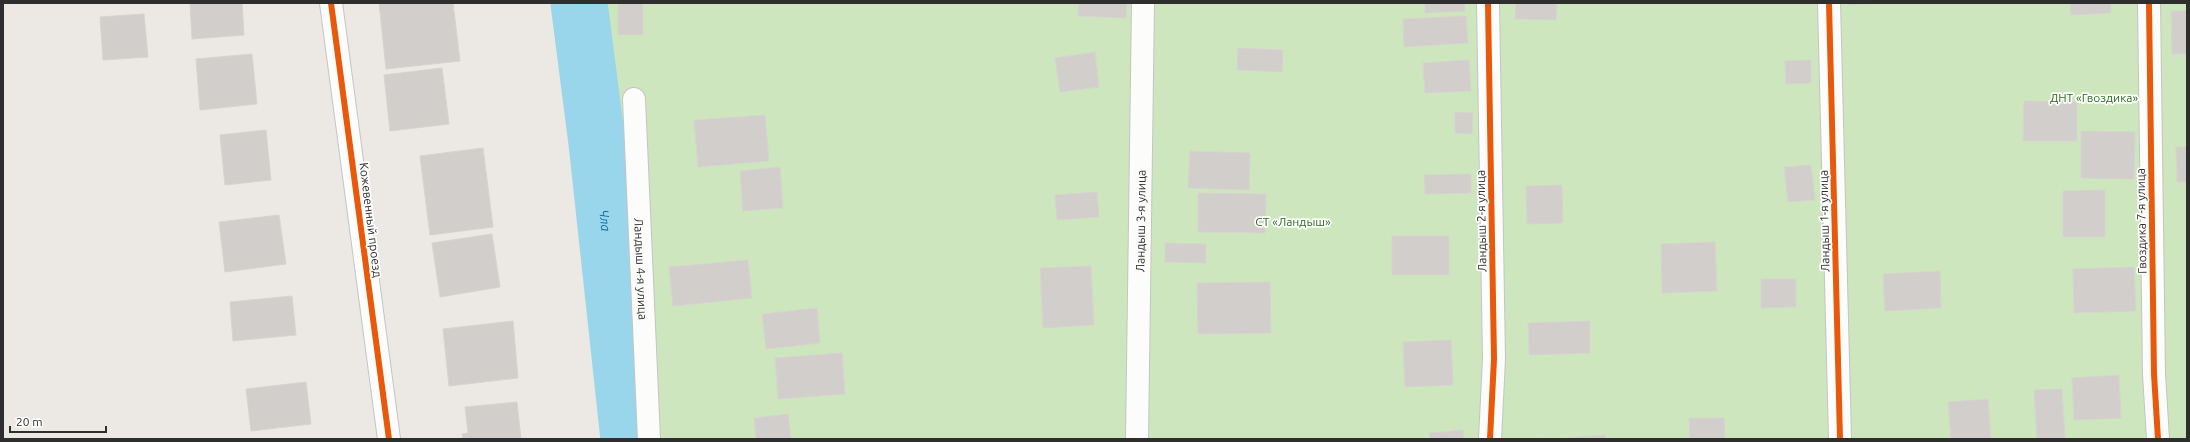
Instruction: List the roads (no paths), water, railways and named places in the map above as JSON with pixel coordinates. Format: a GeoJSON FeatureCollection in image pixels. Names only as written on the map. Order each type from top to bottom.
{"type":"FeatureCollection","features":[{"type":"Feature","properties":{"kind":"street","name":"Кожевенный проезд"},"geometry":{"type":"LineString","coordinates":[[331,3],[389,439]]}},
{"type":"Feature","properties":{"kind":"street","name":"Ландыш 3-я улица"},"geometry":{"type":"LineString","coordinates":[[1137,439],[1143,3]]}},
{"type":"Feature","properties":{"kind":"street","name":"Ландыш 2-я улица"},"geometry":{"type":"LineString","coordinates":[[1488,3],[1494,359],[1490,439]]}},
{"type":"Feature","properties":{"kind":"street","name":"Ландыш 1-я улица"},"geometry":{"type":"LineString","coordinates":[[1829,3],[1840,439]]}},
{"type":"Feature","properties":{"kind":"street","name":"Гвоздика 7-я улица"},"geometry":{"type":"LineString","coordinates":[[2149,3],[2154,374],[2158,439]]}},
{"type":"Feature","properties":{"kind":"street","name":"Ландыш 4-я улица"},"geometry":{"type":"LineString","coordinates":[[634,99],[649,439]]}},
{"type":"Feature","properties":{"kind":"waterway","name":"Чла"},"geometry":{"type":"LineString","coordinates":[[579,3],[597,143],[629,439]]}},
{"type":"Feature","properties":{"kind":"park label","name":"ДНТ «Гвоздика»"},"geometry":{"type":"Point","coordinates":[2094,97]}},
{"type":"Feature","properties":{"kind":"park label","name":"СТ «Ландыш»"},"geometry":{"type":"Point","coordinates":[1293,221]}}]}
